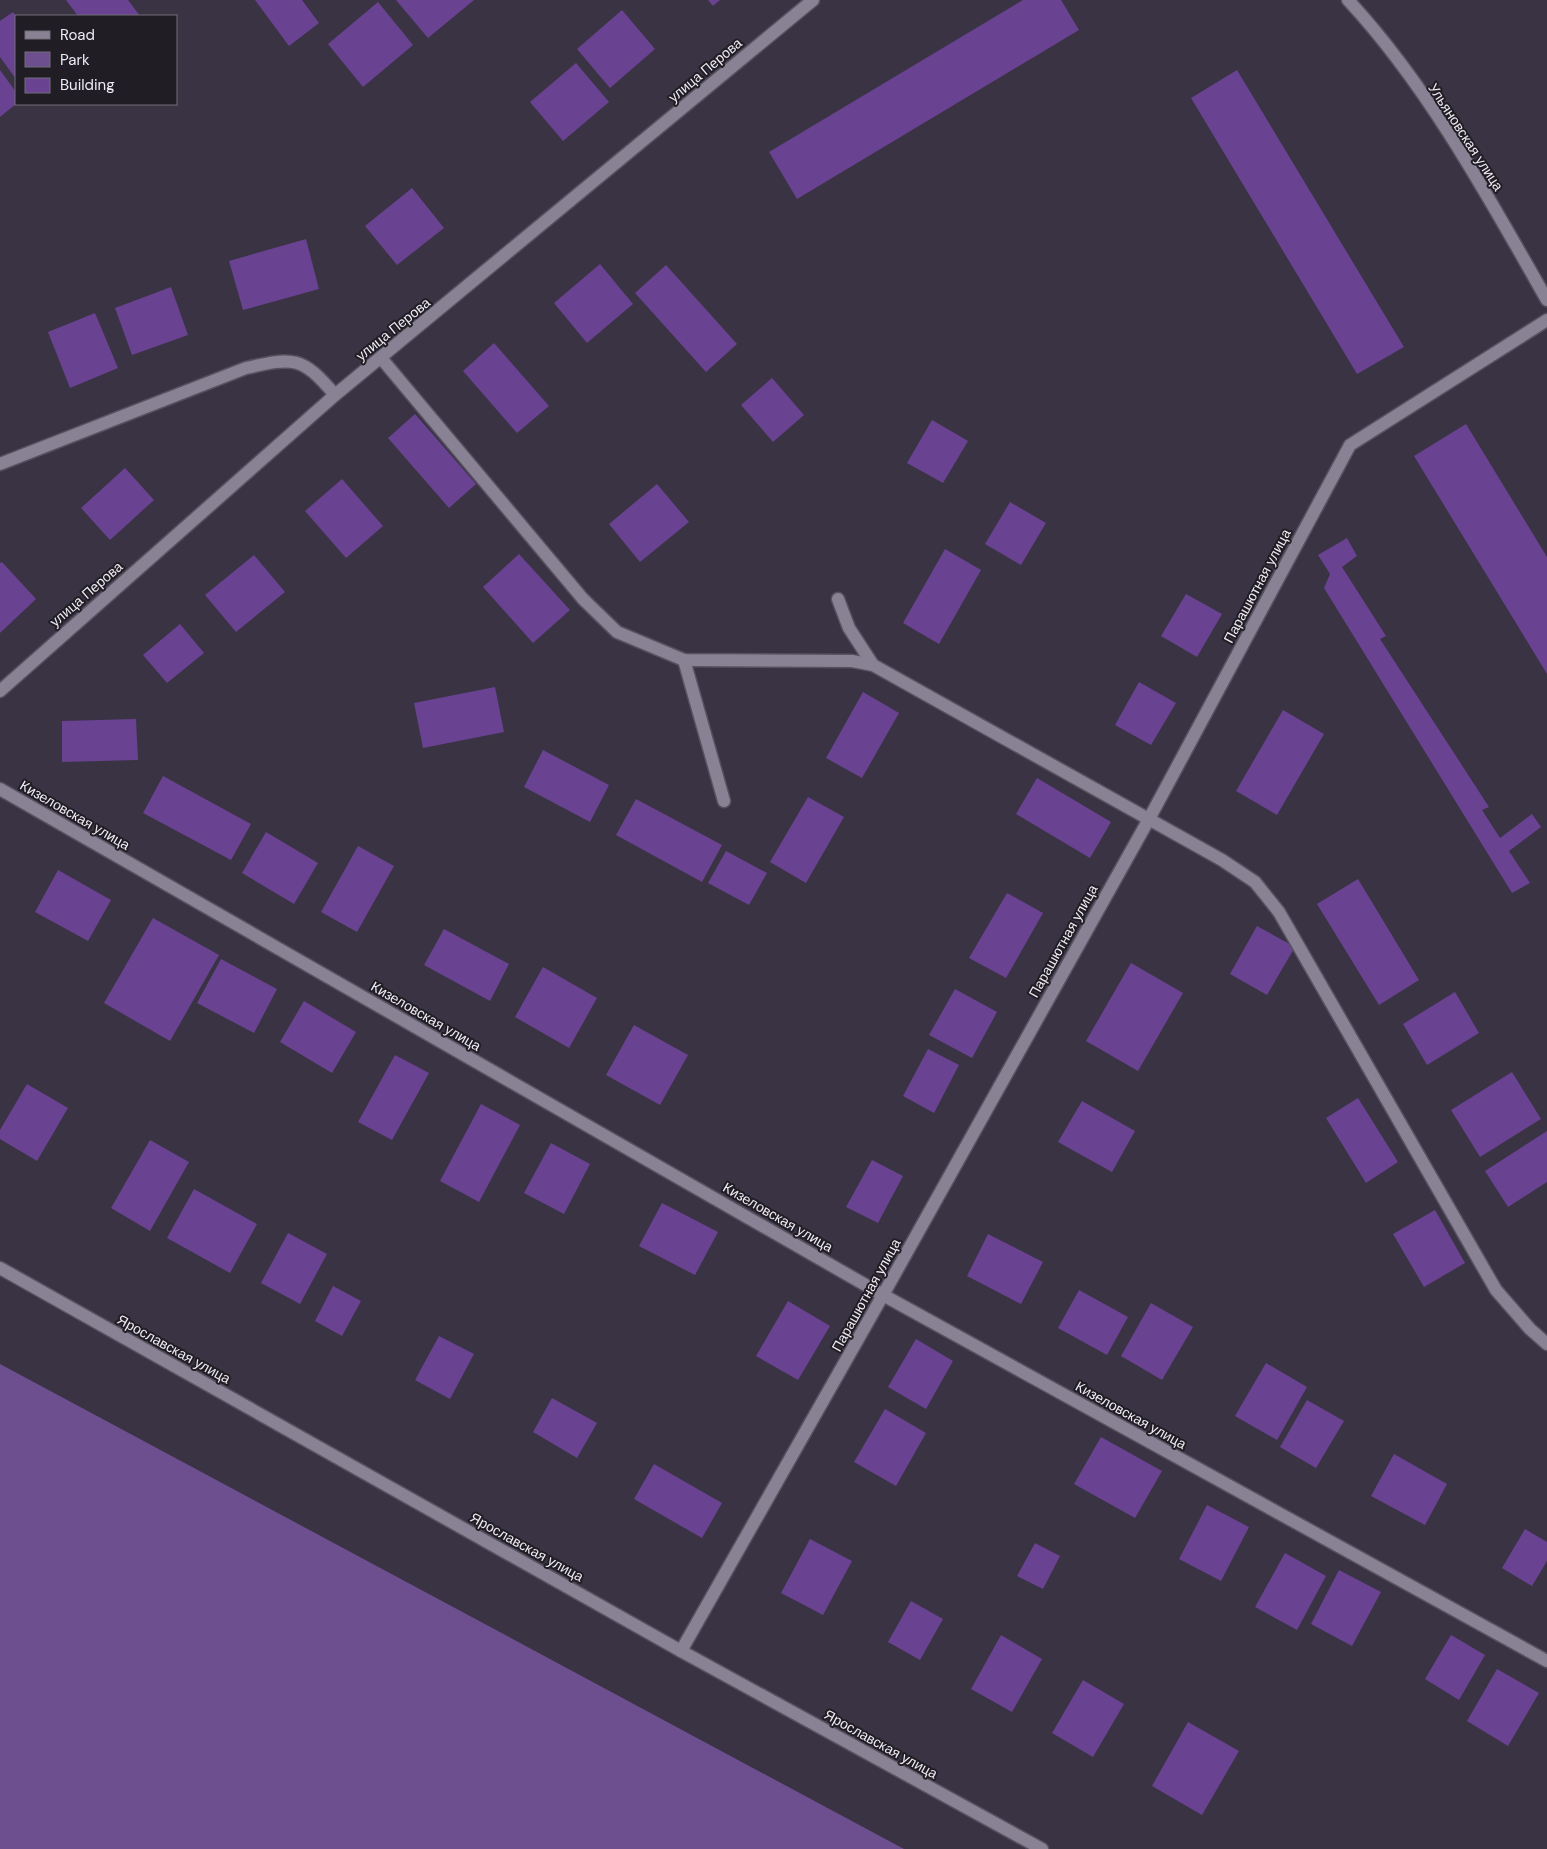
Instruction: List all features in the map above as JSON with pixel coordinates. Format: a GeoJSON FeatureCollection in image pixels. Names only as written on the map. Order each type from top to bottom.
{"type":"FeatureCollection","features":[{"type":"Feature","properties":{"kind":"street","name":"улица Перова"},"geometry":{"type":"LineString","coordinates":[[0,690],[335,395],[813,0]]}},
{"type":"Feature","properties":{"kind":"street","name":"Ульяновская улица"},"geometry":{"type":"LineString","coordinates":[[1348,0],[1392,53],[1454,144],[1498,213],[1547,300]]}},
{"type":"Feature","properties":{"kind":"street","name":"Парашютная улица"},"geometry":{"type":"LineString","coordinates":[[681,1651],[883,1295],[1149,819],[1350,445],[1547,320]]}},
{"type":"Feature","properties":{"kind":"street"},"geometry":{"type":"LineString","coordinates":[[381,358],[583,599],[617,632],[684,660],[852,661],[873,665],[1222,860],[1254,882],[1278,912],[1496,1290],[1530,1329],[1547,1344]]}},
{"type":"Feature","properties":{"kind":"street"},"geometry":{"type":"LineString","coordinates":[[0,464],[246,368],[282,360],[304,365],[318,376],[335,395]]}},
{"type":"Feature","properties":{"kind":"street"},"geometry":{"type":"LineString","coordinates":[[838,599],[849,628],[873,665]]}},
{"type":"Feature","properties":{"kind":"street"},"geometry":{"type":"LineString","coordinates":[[684,660],[724,801]]}},
{"type":"Feature","properties":{"kind":"street","name":"Кизеловская улица"},"geometry":{"type":"LineString","coordinates":[[0,789],[883,1295],[1547,1661]]}},
{"type":"Feature","properties":{"kind":"street","name":"Ярославская улица"},"geometry":{"type":"LineString","coordinates":[[0,1268],[681,1651],[1042,1849]]}},
{"type":"Feature","properties":{"kind":"green space"},"geometry":{"type":"Polygon","coordinates":[[[0,1364],[904,1849],[0,1849],[0,1364]]]}},
{"type":"Feature","properties":{"kind":"building"},"geometry":{"type":"Polygon","coordinates":[[[66,0],[128,0],[139,15],[77,15],[66,0]]]}},
{"type":"Feature","properties":{"kind":"building"},"geometry":{"type":"Polygon","coordinates":[[[255,0],[302,0],[319,23],[289,46],[255,0]]]}},
{"type":"Feature","properties":{"kind":"building"},"geometry":{"type":"Polygon","coordinates":[[[396,0],[474,0],[428,38],[396,0]]]}},
{"type":"Feature","properties":{"kind":"building"},"geometry":{"type":"Polygon","coordinates":[[[708,0],[720,0],[713,6],[708,0]]]}},
{"type":"Feature","properties":{"kind":"building"},"geometry":{"type":"Polygon","coordinates":[[[1023,0],[1061,0],[1079,30],[797,199],[769,152],[1023,0]]]}},
{"type":"Feature","properties":{"kind":"building"},"geometry":{"type":"Polygon","coordinates":[[[378,2],[413,45],[363,87],[328,44],[378,2]]]}},
{"type":"Feature","properties":{"kind":"building"},"geometry":{"type":"Polygon","coordinates":[[[622,10],[655,49],[610,88],[577,49],[622,10]]]}},
{"type":"Feature","properties":{"kind":"building"},"geometry":{"type":"Polygon","coordinates":[[[13,12],[15,15],[15,78],[0,57],[0,21],[13,12]]]}},
{"type":"Feature","properties":{"kind":"building"},"geometry":{"type":"Polygon","coordinates":[[[576,63],[609,102],[563,141],[530,102],[576,63]]]}},
{"type":"Feature","properties":{"kind":"building"},"geometry":{"type":"Polygon","coordinates":[[[0,70],[15,91],[15,105],[0,117],[0,70]]]}},
{"type":"Feature","properties":{"kind":"building"},"geometry":{"type":"Polygon","coordinates":[[[1237,70],[1404,347],[1357,374],[1191,98],[1237,70]]]}},
{"type":"Feature","properties":{"kind":"building"},"geometry":{"type":"Polygon","coordinates":[[[412,188],[444,228],[397,265],[365,226],[412,188]]]}},
{"type":"Feature","properties":{"kind":"building"},"geometry":{"type":"Polygon","coordinates":[[[306,239],[319,289],[243,310],[229,261],[306,239]]]}},
{"type":"Feature","properties":{"kind":"building"},"geometry":{"type":"Polygon","coordinates":[[[600,264],[633,304],[587,343],[554,303],[600,264]]]}},
{"type":"Feature","properties":{"kind":"building"},"geometry":{"type":"Polygon","coordinates":[[[666,265],[737,344],[706,372],[635,293],[666,265]]]}},
{"type":"Feature","properties":{"kind":"building"},"geometry":{"type":"Polygon","coordinates":[[[171,287],[188,335],[132,355],[115,308],[171,287]]]}},
{"type":"Feature","properties":{"kind":"building"},"geometry":{"type":"Polygon","coordinates":[[[95,313],[118,368],[70,388],[48,332],[95,313]]]}},
{"type":"Feature","properties":{"kind":"building"},"geometry":{"type":"Polygon","coordinates":[[[494,343],[549,406],[517,433],[463,371],[494,343]]]}},
{"type":"Feature","properties":{"kind":"building"},"geometry":{"type":"Polygon","coordinates":[[[772,378],[804,415],[773,442],[741,405],[772,378]]]}},
{"type":"Feature","properties":{"kind":"building"},"geometry":{"type":"Polygon","coordinates":[[[415,414],[476,484],[449,508],[388,438],[415,414]]]}},
{"type":"Feature","properties":{"kind":"building"},"geometry":{"type":"Polygon","coordinates":[[[932,420],[968,441],[943,483],[907,463],[932,420]]]}},
{"type":"Feature","properties":{"kind":"building"},"geometry":{"type":"Polygon","coordinates":[[[1466,424],[1547,557],[1547,674],[1414,456],[1466,424]]]}},
{"type":"Feature","properties":{"kind":"building"},"geometry":{"type":"Polygon","coordinates":[[[125,468],[154,500],[110,540],[81,508],[125,468]]]}},
{"type":"Feature","properties":{"kind":"building"},"geometry":{"type":"Polygon","coordinates":[[[342,479],[383,526],[346,558],[305,511],[342,479]]]}},
{"type":"Feature","properties":{"kind":"building"},"geometry":{"type":"Polygon","coordinates":[[[657,484],[689,522],[640,562],[609,524],[657,484]]]}},
{"type":"Feature","properties":{"kind":"building"},"geometry":{"type":"Polygon","coordinates":[[[1010,502],[1046,523],[1021,565],[985,544],[1010,502]]]}},
{"type":"Feature","properties":{"kind":"building"},"geometry":{"type":"Polygon","coordinates":[[[1347,538],[1357,556],[1342,567],[1386,636],[1380,639],[1489,807],[1482,810],[1500,838],[1532,814],[1541,827],[1509,851],[1530,883],[1512,893],[1324,588],[1330,574],[1318,555],[1347,538]]]}},
{"type":"Feature","properties":{"kind":"building"},"geometry":{"type":"Polygon","coordinates":[[[945,549],[981,570],[939,644],[903,623],[945,549]]]}},
{"type":"Feature","properties":{"kind":"building"},"geometry":{"type":"Polygon","coordinates":[[[519,554],[570,610],[533,643],[483,587],[519,554]]]}},
{"type":"Feature","properties":{"kind":"building"},"geometry":{"type":"Polygon","coordinates":[[[254,555],[285,592],[236,632],[205,595],[254,555]]]}},
{"type":"Feature","properties":{"kind":"building"},"geometry":{"type":"Polygon","coordinates":[[[2,562],[36,599],[0,633],[0,563],[2,562]]]}},
{"type":"Feature","properties":{"kind":"building"},"geometry":{"type":"Polygon","coordinates":[[[1186,594],[1222,614],[1197,657],[1161,636],[1186,594]]]}},
{"type":"Feature","properties":{"kind":"building"},"geometry":{"type":"Polygon","coordinates":[[[180,624],[204,653],[167,683],[143,655],[180,624]]]}},
{"type":"Feature","properties":{"kind":"building"},"geometry":{"type":"Polygon","coordinates":[[[1139,682],[1176,703],[1151,745],[1115,725],[1139,682]]]}},
{"type":"Feature","properties":{"kind":"building"},"geometry":{"type":"Polygon","coordinates":[[[495,687],[504,732],[423,748],[414,703],[495,687]]]}},
{"type":"Feature","properties":{"kind":"building"},"geometry":{"type":"Polygon","coordinates":[[[863,692],[899,713],[862,778],[826,758],[863,692]]]}},
{"type":"Feature","properties":{"kind":"building"},"geometry":{"type":"Polygon","coordinates":[[[1283,710],[1324,734],[1277,815],[1236,791],[1283,710]]]}},
{"type":"Feature","properties":{"kind":"building"},"geometry":{"type":"Polygon","coordinates":[[[136,719],[138,760],[62,762],[62,721],[136,719]]]}},
{"type":"Feature","properties":{"kind":"building"},"geometry":{"type":"Polygon","coordinates":[[[543,750],[609,785],[590,822],[524,787],[543,750]]]}},
{"type":"Feature","properties":{"kind":"building"},"geometry":{"type":"Polygon","coordinates":[[[163,776],[251,824],[231,860],[143,813],[163,776]]]}},
{"type":"Feature","properties":{"kind":"building"},"geometry":{"type":"Polygon","coordinates":[[[1037,778],[1111,822],[1090,858],[1016,814],[1037,778]]]}},
{"type":"Feature","properties":{"kind":"building"},"geometry":{"type":"Polygon","coordinates":[[[808,797],[844,817],[806,883],[770,862],[808,797]]]}},
{"type":"Feature","properties":{"kind":"building"},"geometry":{"type":"Polygon","coordinates":[[[636,799],[722,845],[702,882],[616,835],[636,799]]]}},
{"type":"Feature","properties":{"kind":"building"},"geometry":{"type":"Polygon","coordinates":[[[266,832],[318,863],[294,904],[242,873],[266,832]]]}},
{"type":"Feature","properties":{"kind":"building"},"geometry":{"type":"Polygon","coordinates":[[[358,846],[394,866],[357,932],[321,912],[358,846]]]}},
{"type":"Feature","properties":{"kind":"building"},"geometry":{"type":"Polygon","coordinates":[[[726,851],[767,873],[749,905],[708,883],[726,851]]]}},
{"type":"Feature","properties":{"kind":"building"},"geometry":{"type":"Polygon","coordinates":[[[58,870],[111,900],[88,941],[35,912],[58,870]]]}},
{"type":"Feature","properties":{"kind":"building"},"geometry":{"type":"Polygon","coordinates":[[[1358,879],[1419,980],[1379,1005],[1317,904],[1358,879]]]}},
{"type":"Feature","properties":{"kind":"building"},"geometry":{"type":"Polygon","coordinates":[[[1007,893],[1043,913],[1006,978],[969,958],[1007,893]]]}},
{"type":"Feature","properties":{"kind":"building"},"geometry":{"type":"Polygon","coordinates":[[[153,918],[219,955],[170,1041],[104,1003],[153,918]]]}},
{"type":"Feature","properties":{"kind":"building"},"geometry":{"type":"Polygon","coordinates":[[[1257,926],[1295,947],[1267,995],[1230,974],[1257,926]]]}},
{"type":"Feature","properties":{"kind":"building"},"geometry":{"type":"Polygon","coordinates":[[[444,929],[509,964],[490,1001],[424,965],[444,929]]]}},
{"type":"Feature","properties":{"kind":"building"},"geometry":{"type":"Polygon","coordinates":[[[221,959],[277,989],[254,1033],[197,1003],[221,959]]]}},
{"type":"Feature","properties":{"kind":"building"},"geometry":{"type":"Polygon","coordinates":[[[1131,963],[1183,993],[1138,1071],[1086,1041],[1131,963]]]}},
{"type":"Feature","properties":{"kind":"building"},"geometry":{"type":"Polygon","coordinates":[[[543,967],[597,998],[569,1048],[515,1017],[543,967]]]}},
{"type":"Feature","properties":{"kind":"building"},"geometry":{"type":"Polygon","coordinates":[[[955,989],[997,1012],[972,1058],[929,1035],[955,989]]]}},
{"type":"Feature","properties":{"kind":"building"},"geometry":{"type":"Polygon","coordinates":[[[1455,992],[1479,1033],[1427,1065],[1403,1024],[1455,992]]]}},
{"type":"Feature","properties":{"kind":"building"},"geometry":{"type":"Polygon","coordinates":[[[304,1001],[356,1032],[332,1073],[280,1042],[304,1001]]]}},
{"type":"Feature","properties":{"kind":"building"},"geometry":{"type":"Polygon","coordinates":[[[634,1025],[688,1055],[660,1105],[606,1075],[634,1025]]]}},
{"type":"Feature","properties":{"kind":"building"},"geometry":{"type":"Polygon","coordinates":[[[928,1049],[959,1065],[934,1113],[903,1096],[928,1049]]]}},
{"type":"Feature","properties":{"kind":"building"},"geometry":{"type":"Polygon","coordinates":[[[395,1055],[429,1073],[392,1140],[358,1122],[395,1055]]]}},
{"type":"Feature","properties":{"kind":"building"},"geometry":{"type":"Polygon","coordinates":[[[1512,1072],[1541,1119],[1480,1157],[1451,1110],[1512,1072]]]}},
{"type":"Feature","properties":{"kind":"building"},"geometry":{"type":"Polygon","coordinates":[[[27,1084],[68,1108],[37,1161],[0,1139],[0,1130],[27,1084]]]}},
{"type":"Feature","properties":{"kind":"building"},"geometry":{"type":"Polygon","coordinates":[[[1358,1098],[1398,1162],[1366,1183],[1326,1118],[1358,1098]]]}},
{"type":"Feature","properties":{"kind":"building"},"geometry":{"type":"Polygon","coordinates":[[[1082,1101],[1135,1131],[1112,1172],[1058,1142],[1082,1101]]]}},
{"type":"Feature","properties":{"kind":"building"},"geometry":{"type":"Polygon","coordinates":[[[481,1104],[520,1125],[479,1202],[440,1181],[481,1104]]]}},
{"type":"Feature","properties":{"kind":"building"},"geometry":{"type":"Polygon","coordinates":[[[1547,1131],[1547,1182],[1508,1207],[1485,1171],[1547,1131]]]}},
{"type":"Feature","properties":{"kind":"building"},"geometry":{"type":"Polygon","coordinates":[[[150,1140],[189,1162],[150,1231],[111,1208],[150,1140]]]}},
{"type":"Feature","properties":{"kind":"building"},"geometry":{"type":"Polygon","coordinates":[[[551,1143],[590,1164],[564,1214],[524,1193],[551,1143]]]}},
{"type":"Feature","properties":{"kind":"building"},"geometry":{"type":"Polygon","coordinates":[[[872,1160],[903,1176],[878,1223],[846,1207],[872,1160]]]}},
{"type":"Feature","properties":{"kind":"building"},"geometry":{"type":"Polygon","coordinates":[[[194,1189],[257,1224],[230,1273],[167,1238],[194,1189]]]}},
{"type":"Feature","properties":{"kind":"building"},"geometry":{"type":"Polygon","coordinates":[[[662,1203],[718,1232],[695,1275],[639,1246],[662,1203]]]}},
{"type":"Feature","properties":{"kind":"building"},"geometry":{"type":"Polygon","coordinates":[[[1435,1210],[1465,1263],[1424,1287],[1393,1234],[1435,1210]]]}},
{"type":"Feature","properties":{"kind":"building"},"geometry":{"type":"Polygon","coordinates":[[[288,1233],[327,1254],[300,1304],[261,1283],[288,1233]]]}},
{"type":"Feature","properties":{"kind":"building"},"geometry":{"type":"Polygon","coordinates":[[[988,1234],[1043,1262],[1021,1304],[967,1276],[988,1234]]]}},
{"type":"Feature","properties":{"kind":"building"},"geometry":{"type":"Polygon","coordinates":[[[333,1286],[361,1301],[342,1336],[315,1321],[333,1286]]]}},
{"type":"Feature","properties":{"kind":"building"},"geometry":{"type":"Polygon","coordinates":[[[1079,1290],[1128,1317],[1107,1355],[1058,1328],[1079,1290]]]}},
{"type":"Feature","properties":{"kind":"building"},"geometry":{"type":"Polygon","coordinates":[[[788,1301],[830,1326],[798,1380],[756,1356],[788,1301]]]}},
{"type":"Feature","properties":{"kind":"building"},"geometry":{"type":"Polygon","coordinates":[[[1151,1303],[1193,1327],[1162,1380],[1121,1356],[1151,1303]]]}},
{"type":"Feature","properties":{"kind":"building"},"geometry":{"type":"Polygon","coordinates":[[[439,1336],[474,1354],[450,1399],[415,1380],[439,1336]]]}},
{"type":"Feature","properties":{"kind":"building"},"geometry":{"type":"Polygon","coordinates":[[[916,1339],[953,1361],[926,1409],[888,1387],[916,1339]]]}},
{"type":"Feature","properties":{"kind":"building"},"geometry":{"type":"Polygon","coordinates":[[[1266,1363],[1307,1387],[1277,1440],[1235,1416],[1266,1363]]]}},
{"type":"Feature","properties":{"kind":"building"},"geometry":{"type":"Polygon","coordinates":[[[552,1398],[597,1423],[577,1458],[533,1432],[552,1398]]]}},
{"type":"Feature","properties":{"kind":"building"},"geometry":{"type":"Polygon","coordinates":[[[1307,1400],[1344,1421],[1316,1468],[1280,1447],[1307,1400]]]}},
{"type":"Feature","properties":{"kind":"building"},"geometry":{"type":"Polygon","coordinates":[[[885,1409],[926,1433],[896,1486],[854,1462],[885,1409]]]}},
{"type":"Feature","properties":{"kind":"building"},"geometry":{"type":"Polygon","coordinates":[[[1101,1437],[1162,1471],[1135,1518],[1074,1484],[1101,1437]]]}},
{"type":"Feature","properties":{"kind":"building"},"geometry":{"type":"Polygon","coordinates":[[[1394,1454],[1447,1484],[1425,1525],[1371,1496],[1394,1454]]]}},
{"type":"Feature","properties":{"kind":"building"},"geometry":{"type":"Polygon","coordinates":[[[654,1464],[722,1503],[702,1538],[634,1499],[654,1464]]]}},
{"type":"Feature","properties":{"kind":"building"},"geometry":{"type":"Polygon","coordinates":[[[1207,1505],[1249,1527],[1221,1581],[1179,1559],[1207,1505]]]}},
{"type":"Feature","properties":{"kind":"building"},"geometry":{"type":"Polygon","coordinates":[[[1525,1529],[1547,1542],[1547,1561],[1532,1586],[1502,1568],[1525,1529]]]}},
{"type":"Feature","properties":{"kind":"building"},"geometry":{"type":"Polygon","coordinates":[[[810,1539],[852,1561],[823,1615],[781,1593],[810,1539]]]}},
{"type":"Feature","properties":{"kind":"building"},"geometry":{"type":"Polygon","coordinates":[[[1035,1543],[1060,1556],[1043,1589],[1017,1576],[1035,1543]]]}},
{"type":"Feature","properties":{"kind":"building"},"geometry":{"type":"Polygon","coordinates":[[[1285,1553],[1326,1576],[1297,1630],[1255,1607],[1285,1553]]]}},
{"type":"Feature","properties":{"kind":"building"},"geometry":{"type":"Polygon","coordinates":[[[1339,1570],[1381,1592],[1352,1646],[1311,1624],[1339,1570]]]}},
{"type":"Feature","properties":{"kind":"building"},"geometry":{"type":"Polygon","coordinates":[[[911,1601],[943,1619],[920,1660],[888,1642],[911,1601]]]}},
{"type":"Feature","properties":{"kind":"building"},"geometry":{"type":"Polygon","coordinates":[[[1001,1635],[1042,1659],[1012,1712],[971,1689],[1001,1635]]]}},
{"type":"Feature","properties":{"kind":"building"},"geometry":{"type":"Polygon","coordinates":[[[1451,1635],[1485,1655],[1459,1700],[1425,1679],[1451,1635]]]}},
{"type":"Feature","properties":{"kind":"building"},"geometry":{"type":"Polygon","coordinates":[[[1497,1669],[1539,1693],[1508,1746],[1467,1721],[1497,1669]]]}},
{"type":"Feature","properties":{"kind":"building"},"geometry":{"type":"Polygon","coordinates":[[[1083,1680],[1124,1704],[1093,1757],[1052,1733],[1083,1680]]]}},
{"type":"Feature","properties":{"kind":"building"},"geometry":{"type":"Polygon","coordinates":[[[1188,1722],[1239,1751],[1202,1815],[1152,1786],[1188,1722]]]}}]}
